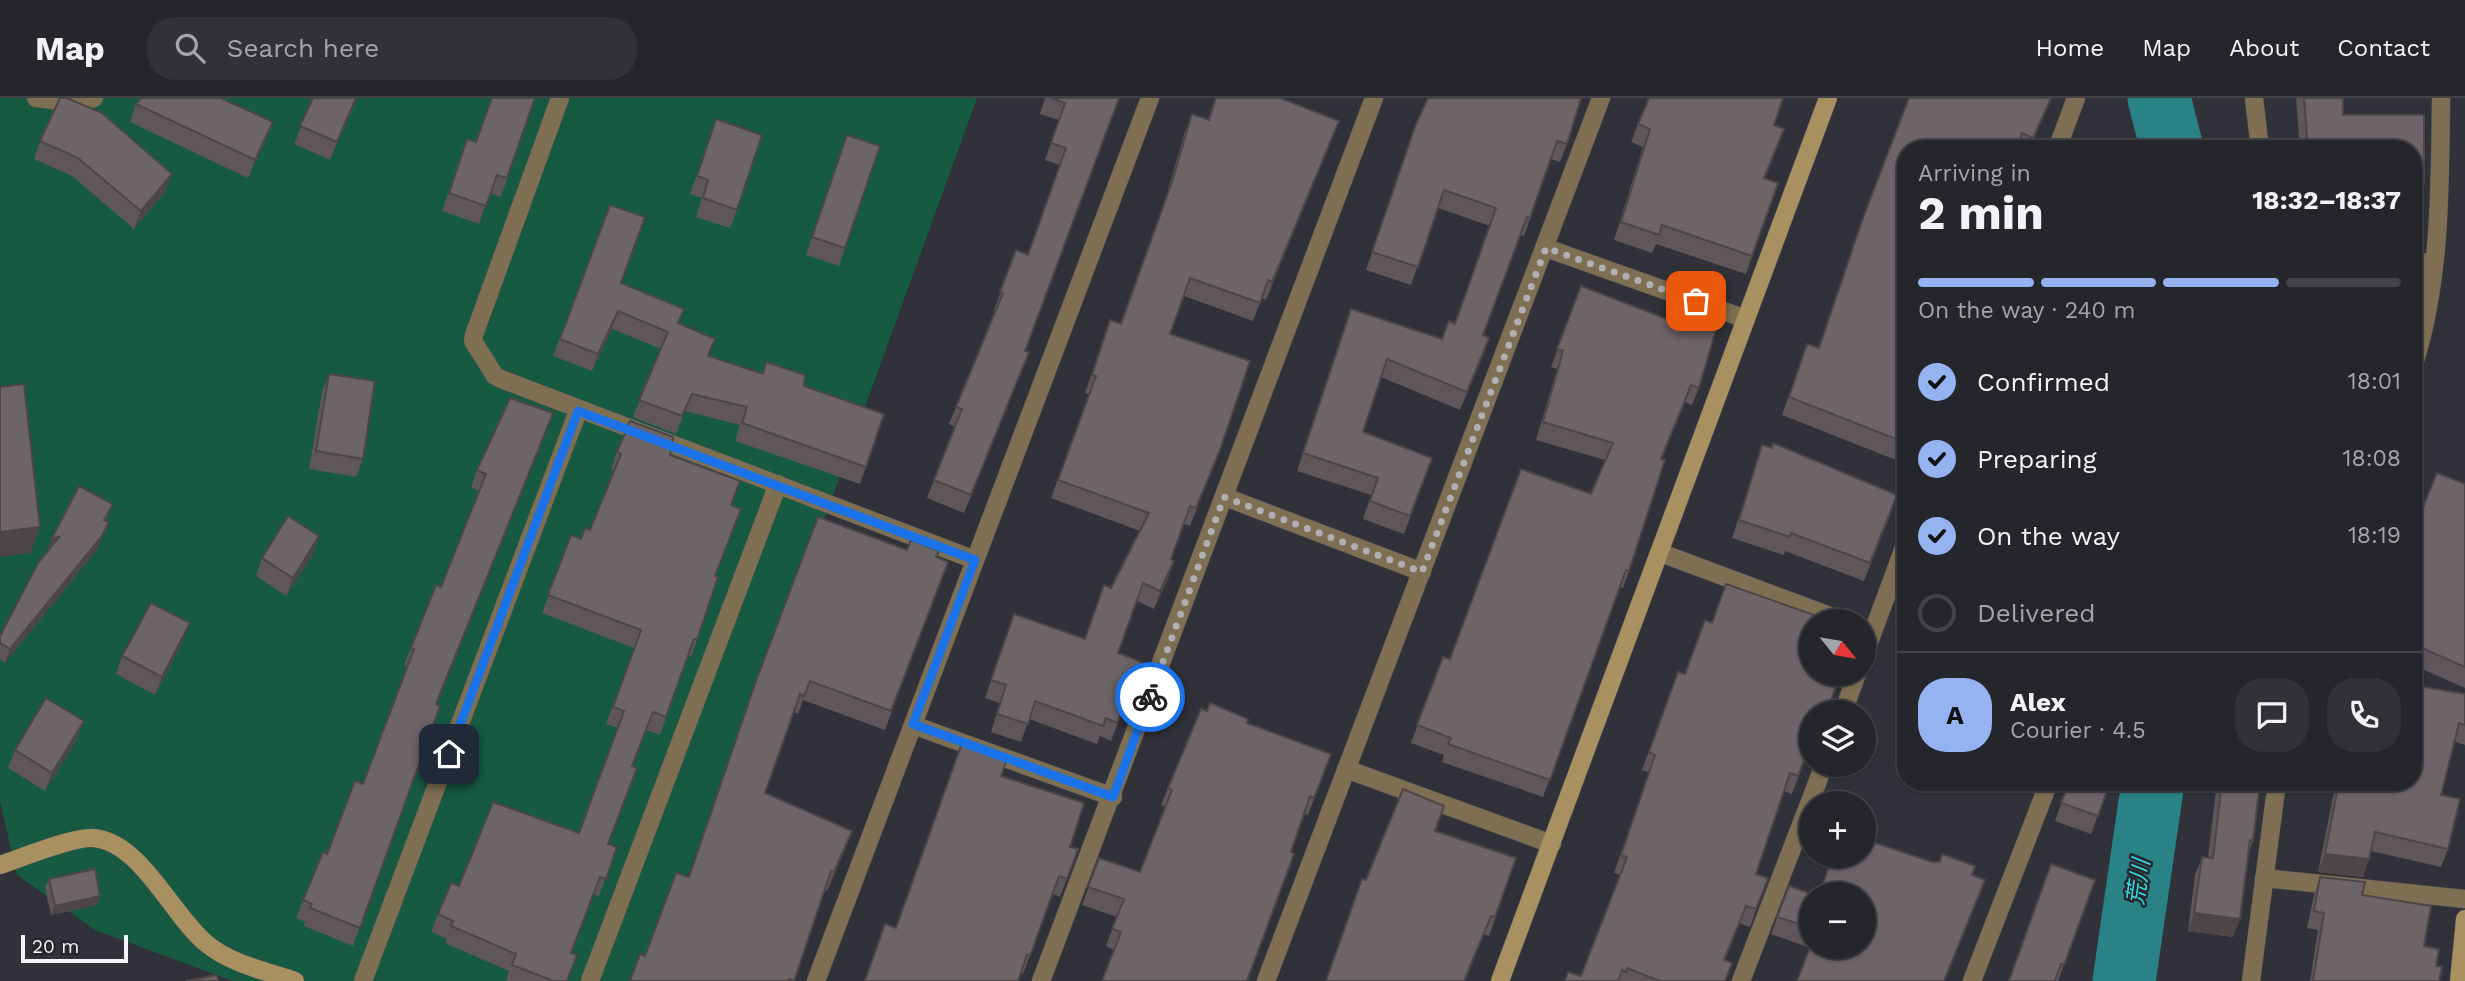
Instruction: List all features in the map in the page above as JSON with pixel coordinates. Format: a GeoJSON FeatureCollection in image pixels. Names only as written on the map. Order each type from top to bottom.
{"type":"FeatureCollection","features":[{"type":"Feature","properties":{"kind":"street"},"geometry":{"type":"LineString","coordinates":[[36,98],[77,103],[94,98]]}},
{"type":"Feature","properties":{"kind":"street"},"geometry":{"type":"LineString","coordinates":[[560,98],[473,341],[495,376],[578,411],[975,560]]}},
{"type":"Feature","properties":{"kind":"street"},"geometry":{"type":"LineString","coordinates":[[816,981],[1150,98]]}},
{"type":"Feature","properties":{"kind":"street"},"geometry":{"type":"LineString","coordinates":[[1041,981],[1113,797],[1374,98]]}},
{"type":"Feature","properties":{"kind":"street"},"geometry":{"type":"LineString","coordinates":[[1266,981],[1601,98]]}},
{"type":"Feature","properties":{"kind":"street"},"geometry":{"type":"LineString","coordinates":[[1500,981],[1828,98]]}},
{"type":"Feature","properties":{"kind":"street"},"geometry":{"type":"LineString","coordinates":[[2060,140],[2076,98]]}},
{"type":"Feature","properties":{"kind":"street"},"geometry":{"type":"LineString","coordinates":[[2254,98],[2259,140]]}},
{"type":"Feature","properties":{"kind":"street"},"geometry":{"type":"LineString","coordinates":[[2422,335],[2434,263],[2441,98]]}},
{"type":"Feature","properties":{"kind":"street"},"geometry":{"type":"LineString","coordinates":[[1546,248],[1746,318]]}},
{"type":"Feature","properties":{"kind":"street"},"geometry":{"type":"LineString","coordinates":[[2422,262],[2434,263]]}},
{"type":"Feature","properties":{"kind":"street"},"geometry":{"type":"LineString","coordinates":[[363,981],[578,411]]}},
{"type":"Feature","properties":{"kind":"street"},"geometry":{"type":"LineString","coordinates":[[590,981],[778,484]]}},
{"type":"Feature","properties":{"kind":"street"},"geometry":{"type":"LineString","coordinates":[[1224,497],[1422,572]]}},
{"type":"Feature","properties":{"kind":"street"},"geometry":{"type":"LineString","coordinates":[[1661,553],[1811,609]]}},
{"type":"Feature","properties":{"kind":"street"},"geometry":{"type":"LineString","coordinates":[[1876,612],[1897,563]]}},
{"type":"Feature","properties":{"kind":"street"},"geometry":{"type":"LineString","coordinates":[[913,724],[1113,797]]}},
{"type":"Feature","properties":{"kind":"street"},"geometry":{"type":"LineString","coordinates":[[1346,769],[1552,844]]}},
{"type":"Feature","properties":{"kind":"street"},"geometry":{"type":"LineString","coordinates":[[1741,981],[1819,777]]}},
{"type":"Feature","properties":{"kind":"street"},"geometry":{"type":"LineString","coordinates":[[1972,981],[2046,791]]}},
{"type":"Feature","properties":{"kind":"street"},"geometry":{"type":"LineString","coordinates":[[2251,981],[2276,791]]}},
{"type":"Feature","properties":{"kind":"street"},"geometry":{"type":"LineString","coordinates":[[0,865],[90,837],[111,841],[130,854],[208,945],[246,965],[295,981]]}},
{"type":"Feature","properties":{"kind":"street"},"geometry":{"type":"LineString","coordinates":[[2264,878],[2465,899]]}},
{"type":"Feature","properties":{"kind":"street"},"geometry":{"type":"LineString","coordinates":[[2459,981],[2465,919]]}},
{"type":"Feature","properties":{"kind":"green space"},"geometry":{"type":"Polygon","coordinates":[[[0,98],[977,98],[733,771],[680,893],[635,981],[233,981],[95,930],[17,875],[0,801],[0,98]]]}},
{"type":"Feature","properties":{"kind":"building"},"geometry":{"type":"Polygon","coordinates":[[[60,98],[67,98],[102,113],[172,174],[141,211],[78,158],[40,141],[60,98]]]}},
{"type":"Feature","properties":{"kind":"building"},"geometry":{"type":"Polygon","coordinates":[[[141,98],[221,98],[273,122],[255,160],[136,104],[141,98]]]}},
{"type":"Feature","properties":{"kind":"building"},"geometry":{"type":"Polygon","coordinates":[[[313,98],[356,98],[337,142],[300,126],[313,98]]]}},
{"type":"Feature","properties":{"kind":"building"},"geometry":{"type":"Polygon","coordinates":[[[492,98],[535,98],[507,178],[497,175],[486,206],[449,193],[467,139],[476,142],[492,98]]]}},
{"type":"Feature","properties":{"kind":"building"},"geometry":{"type":"Polygon","coordinates":[[[1051,98],[1119,98],[1025,351],[1029,352],[971,495],[934,480],[962,409],[956,407],[1003,293],[1000,292],[1016,250],[1028,255],[1066,148],[1051,143],[1065,103],[1051,98]]]}},
{"type":"Feature","properties":{"kind":"building"},"geometry":{"type":"Polygon","coordinates":[[[1216,98],[1280,98],[1339,121],[1272,282],[1268,280],[1260,303],[1190,278],[1170,334],[1250,361],[1220,450],[1196,508],[1190,506],[1171,559],[1174,561],[1160,591],[1143,583],[1118,653],[1141,662],[1117,723],[1106,718],[1103,726],[1035,701],[1028,724],[997,714],[1006,685],[991,680],[1014,614],[1085,639],[1104,585],[1111,588],[1149,513],[1058,480],[1096,376],[1092,375],[1110,320],[1121,324],[1172,182],[1192,114],[1209,120],[1216,98]]]}},
{"type":"Feature","properties":{"kind":"building"},"geometry":{"type":"Polygon","coordinates":[[[1428,98],[1581,98],[1567,144],[1557,141],[1530,218],[1527,217],[1483,335],[1489,338],[1467,392],[1387,359],[1363,432],[1432,458],[1410,516],[1370,501],[1378,478],[1303,453],[1351,309],[1442,339],[1449,321],[1455,324],[1496,208],[1444,190],[1418,267],[1372,252],[1416,124],[1428,98]]]}},
{"type":"Feature","properties":{"kind":"building"},"geometry":{"type":"Polygon","coordinates":[[[1649,98],[1783,98],[1774,125],[1784,129],[1764,178],[1778,183],[1752,256],[1662,225],[1659,235],[1621,222],[1650,129],[1638,124],[1649,98]]]}},
{"type":"Feature","properties":{"kind":"building"},"geometry":{"type":"Polygon","coordinates":[[[1909,98],[2051,98],[2033,138],[2022,133],[2020,140],[1897,140],[1897,439],[1789,397],[1807,344],[1819,348],[1863,218],[1909,98]]]}},
{"type":"Feature","properties":{"kind":"building"},"geometry":{"type":"Polygon","coordinates":[[[2304,98],[2343,98],[2343,115],[2424,115],[2424,184],[2422,140],[2307,140],[2304,98]]]}},
{"type":"Feature","properties":{"kind":"building"},"geometry":{"type":"Polygon","coordinates":[[[716,119],[762,135],[737,210],[703,198],[708,180],[697,176],[716,119]]]}},
{"type":"Feature","properties":{"kind":"building"},"geometry":{"type":"Polygon","coordinates":[[[847,135],[880,146],[845,248],[812,237],[847,135]]]}},
{"type":"Feature","properties":{"kind":"building"},"geometry":{"type":"Polygon","coordinates":[[[610,205],[645,217],[621,283],[684,309],[678,323],[715,339],[708,356],[763,374],[766,362],[805,375],[804,386],[884,414],[866,467],[742,423],[747,407],[692,394],[682,416],[639,400],[668,332],[618,311],[598,354],[560,339],[610,205]]]}},
{"type":"Feature","properties":{"kind":"building"},"geometry":{"type":"Polygon","coordinates":[[[1581,286],[1669,320],[1677,292],[1723,305],[1699,388],[1691,385],[1661,459],[1665,460],[1629,571],[1626,570],[1550,780],[1448,744],[1451,738],[1417,725],[1443,657],[1450,659],[1521,469],[1591,494],[1613,443],[1543,422],[1563,351],[1557,349],[1581,286]]]}},
{"type":"Feature","properties":{"kind":"building"},"geometry":{"type":"Polygon","coordinates":[[[329,374],[375,381],[363,459],[316,451],[329,374]]]}},
{"type":"Feature","properties":{"kind":"building"},"geometry":{"type":"Polygon","coordinates":[[[24,384],[40,527],[0,532],[0,387],[24,384]]]}},
{"type":"Feature","properties":{"kind":"building"},"geometry":{"type":"Polygon","coordinates":[[[510,398],[553,413],[436,704],[440,706],[360,928],[310,908],[312,904],[303,900],[323,852],[327,854],[355,781],[363,784],[414,649],[411,648],[436,585],[441,587],[486,474],[477,470],[510,398]]]}},
{"type":"Feature","properties":{"kind":"building"},"geometry":{"type":"Polygon","coordinates":[[[630,421],[673,437],[670,455],[740,481],[731,505],[741,509],[715,576],[718,577],[697,640],[694,639],[666,717],[653,712],[632,766],[637,768],[608,844],[617,847],[606,879],[600,877],[571,953],[577,955],[567,981],[554,981],[512,965],[516,954],[451,926],[453,921],[438,914],[451,883],[459,886],[493,802],[579,833],[624,711],[613,707],[641,630],[548,595],[571,535],[581,539],[585,528],[590,530],[621,454],[617,452],[630,421]]]}},
{"type":"Feature","properties":{"kind":"building"},"geometry":{"type":"Polygon","coordinates":[[[1773,443],[1897,495],[1870,563],[1791,533],[1790,537],[1739,520],[1762,445],[1772,448],[1773,443]]]}},
{"type":"Feature","properties":{"kind":"building"},"geometry":{"type":"Polygon","coordinates":[[[2437,473],[2465,484],[2465,667],[2422,648],[2422,510],[2437,473]]]}},
{"type":"Feature","properties":{"kind":"building"},"geometry":{"type":"Polygon","coordinates":[[[79,486],[113,504],[104,520],[109,522],[102,536],[10,649],[0,643],[0,636],[38,563],[59,537],[52,538],[79,486]]]}},
{"type":"Feature","properties":{"kind":"building"},"geometry":{"type":"Polygon","coordinates":[[[288,516],[319,536],[293,578],[262,558],[288,516]]]}},
{"type":"Feature","properties":{"kind":"building"},"geometry":{"type":"Polygon","coordinates":[[[818,517],[907,550],[911,540],[939,551],[936,557],[948,562],[891,711],[810,681],[804,696],[800,694],[765,793],[852,831],[834,872],[831,871],[794,981],[630,981],[640,954],[645,956],[676,873],[689,877],[757,678],[818,517]]]}},
{"type":"Feature","properties":{"kind":"building"},"geometry":{"type":"Polygon","coordinates":[[[1726,584],[1799,610],[1799,686],[1836,686],[1831,700],[1799,700],[1799,773],[1798,776],[1790,773],[1756,874],[1768,878],[1756,909],[1746,906],[1724,960],[1732,963],[1725,981],[1660,981],[1627,968],[1626,972],[1622,970],[1618,981],[1565,981],[1568,972],[1581,976],[1627,857],[1621,855],[1655,755],[1649,752],[1678,672],[1685,674],[1705,620],[1712,623],[1726,584]]]}},
{"type":"Feature","properties":{"kind":"building"},"geometry":{"type":"Polygon","coordinates":[[[151,603],[190,623],[162,677],[122,656],[151,603]]]}},
{"type":"Feature","properties":{"kind":"building"},"geometry":{"type":"Polygon","coordinates":[[[2422,687],[2465,694],[2465,725],[2459,723],[2441,795],[2460,799],[2448,849],[2375,832],[2369,859],[2325,854],[2337,791],[2422,791],[2422,687]]]}},
{"type":"Feature","properties":{"kind":"building"},"geometry":{"type":"Polygon","coordinates":[[[46,698],[84,721],[52,773],[15,750],[46,698]]]}},
{"type":"Feature","properties":{"kind":"building"},"geometry":{"type":"Polygon","coordinates":[[[1210,703],[1248,719],[1247,723],[1331,754],[1314,798],[1310,796],[1291,852],[1294,854],[1247,981],[1102,981],[1121,932],[1112,929],[1124,899],[1088,887],[1099,858],[1140,872],[1172,790],[1168,788],[1201,709],[1207,711],[1210,703]]]}},
{"type":"Feature","properties":{"kind":"building"},"geometry":{"type":"Polygon","coordinates":[[[962,743],[1007,759],[1001,776],[1084,803],[1070,847],[1078,849],[1067,879],[1059,876],[1018,981],[865,981],[885,924],[896,928],[962,743]]]}},
{"type":"Feature","properties":{"kind":"building"},"geometry":{"type":"Polygon","coordinates":[[[1403,789],[1444,806],[1435,831],[1516,858],[1495,917],[1491,916],[1464,981],[1326,981],[1362,879],[1366,880],[1403,789]]]}},
{"type":"Feature","properties":{"kind":"building"},"geometry":{"type":"Polygon","coordinates":[[[2066,791],[2107,791],[2098,816],[2061,803],[2066,791]]]}},
{"type":"Feature","properties":{"kind":"building"},"geometry":{"type":"Polygon","coordinates":[[[2221,791],[2259,791],[2240,919],[2194,913],[2202,857],[2213,858],[2221,791]]]}},
{"type":"Feature","properties":{"kind":"building"},"geometry":{"type":"Polygon","coordinates":[[[1876,843],[1932,862],[1940,862],[1942,854],[1975,866],[1972,875],[1985,880],[1944,981],[1797,981],[1806,959],[1876,959],[1876,882],[1824,882],[1828,868],[1876,868],[1876,843]]]}},
{"type":"Feature","properties":{"kind":"building"},"geometry":{"type":"Polygon","coordinates":[[[2051,864],[2095,880],[2064,965],[2061,964],[2055,981],[2009,981],[2051,864]]]}},
{"type":"Feature","properties":{"kind":"building"},"geometry":{"type":"Polygon","coordinates":[[[95,869],[100,896],[55,906],[49,879],[95,869]]]}},
{"type":"Feature","properties":{"kind":"building"},"geometry":{"type":"Polygon","coordinates":[[[2320,877],[2365,882],[2362,895],[2431,906],[2424,946],[2439,949],[2436,966],[2442,967],[2439,981],[2313,981],[2324,913],[2314,911],[2320,877]]]}},
{"type":"Feature","properties":{"kind":"building"},"geometry":{"type":"Polygon","coordinates":[[[1789,886],[1799,889],[1799,924],[1777,917],[1789,886]]]}},
{"type":"Feature","properties":{"kind":"building"},"geometry":{"type":"Polygon","coordinates":[[[217,975],[218,981],[186,981],[217,975]]]}},
{"type":"Feature","properties":{"kind":"waterway","name":"荒川"},"geometry":{"type":"LineString","coordinates":[[2159,98],[2170,140]]}},
{"type":"Feature","properties":{"kind":"waterway","name":"荒川"},"geometry":{"type":"LineString","coordinates":[[2124,981],[2152,791]]}},
{"type":"Feature","properties":{"kind":"way so far"},"geometry":{"type":"LineString","coordinates":[[1150,697],[1224,497],[1422,572],[1546,248],[1696,301]]}},
{"type":"Feature","properties":{"kind":"route"},"geometry":{"type":"LineString","coordinates":[[449,754],[578,411],[975,560],[913,724],[1113,797],[1150,697]]}}]}
